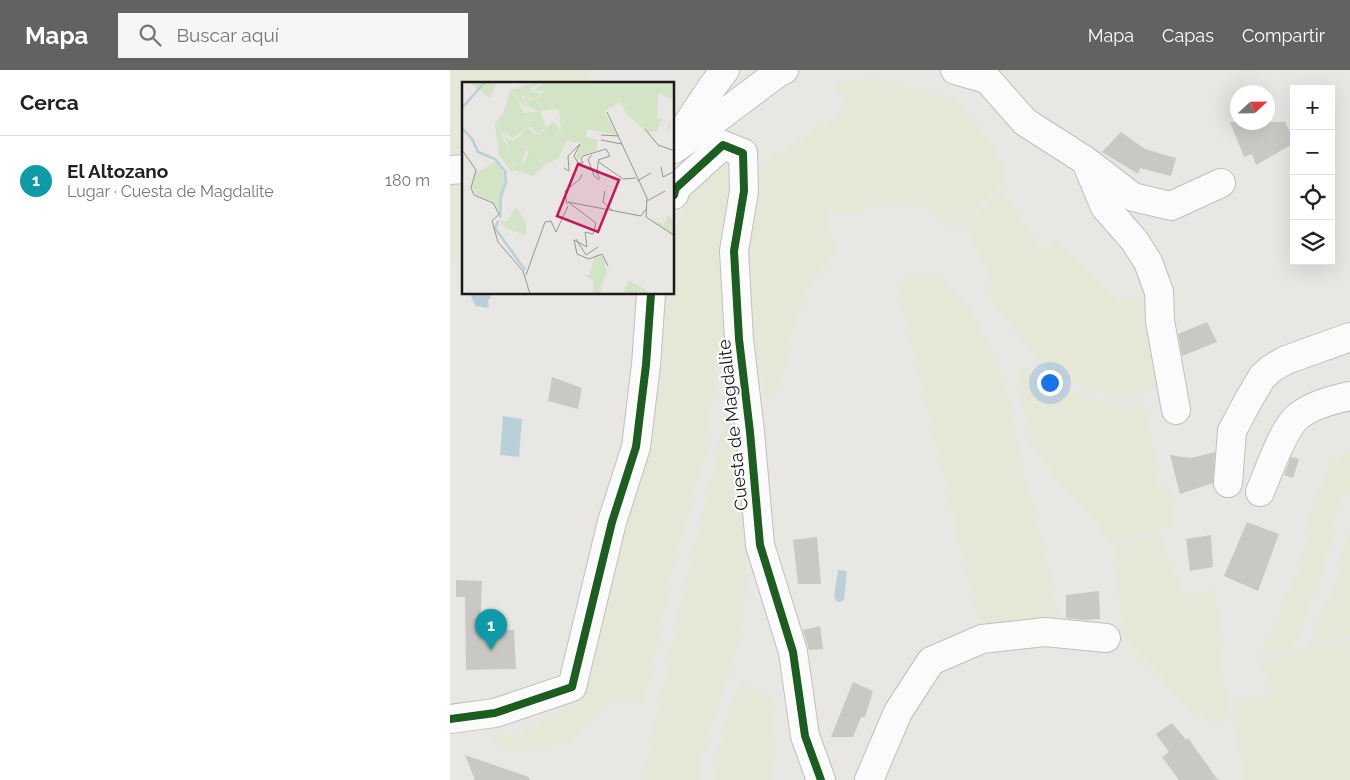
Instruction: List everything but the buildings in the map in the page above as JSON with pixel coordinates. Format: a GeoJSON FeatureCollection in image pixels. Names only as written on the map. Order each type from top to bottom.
{"type":"FeatureCollection","features":[{"type":"Feature","properties":{"kind":"street"},"geometry":{"type":"LineString","coordinates":[[675,143],[725,70]]}},
{"type":"Feature","properties":{"kind":"street"},"geometry":{"type":"LineString","coordinates":[[675,148],[784,70]]}},
{"type":"Feature","properties":{"kind":"street"},"geometry":{"type":"LineString","coordinates":[[956,70],[987,80],[1025,122],[1086,161],[1133,197],[1171,206],[1221,183]]}},
{"type":"Feature","properties":{"kind":"street","name":"Cuesta de Magdalite"},"geometry":{"type":"LineString","coordinates":[[675,189],[723,145],[744,153],[744,191],[734,251],[739,339],[750,432],[760,545],[793,652],[805,736],[821,780]]}},
{"type":"Feature","properties":{"kind":"street"},"geometry":{"type":"LineString","coordinates":[[1086,161],[1105,207],[1134,240],[1148,262],[1159,292],[1160,321],[1176,410]]}},
{"type":"Feature","properties":{"kind":"street"},"geometry":{"type":"LineString","coordinates":[[450,719],[495,713],[572,687],[612,522],[636,447],[646,365],[651,295]]}},
{"type":"Feature","properties":{"kind":"street"},"geometry":{"type":"LineString","coordinates":[[1228,483],[1232,431],[1262,378],[1272,368],[1286,360],[1350,337]]}},
{"type":"Feature","properties":{"kind":"street"},"geometry":{"type":"LineString","coordinates":[[1260,492],[1276,454],[1296,418],[1330,400],[1350,396]]}},
{"type":"Feature","properties":{"kind":"street"},"geometry":{"type":"LineString","coordinates":[[869,780],[898,712],[931,661],[982,639],[1045,632],[1106,638]]}},
{"type":"Feature","properties":{"kind":"green space"},"geometry":{"type":"Polygon","coordinates":[[[450,70],[588,70],[594,82],[462,82],[462,158],[450,158],[450,70]]]}},
{"type":"Feature","properties":{"kind":"green space"},"geometry":{"type":"Polygon","coordinates":[[[875,78],[915,90],[955,98],[990,141],[1009,177],[1003,186],[952,228],[935,211],[904,201],[881,202],[861,212],[828,213],[835,256],[810,283],[791,335],[780,392],[765,399],[752,333],[744,258],[756,176],[777,154],[848,109],[834,84],[875,78]]]}},
{"type":"Feature","properties":{"kind":"green space"},"geometry":{"type":"Polygon","coordinates":[[[721,158],[727,161],[728,340],[715,377],[707,448],[673,567],[645,701],[618,703],[608,700],[573,739],[537,750],[512,751],[492,742],[500,732],[512,737],[581,700],[661,295],[675,295],[675,231],[680,216],[702,174],[721,158]]]}},
{"type":"Feature","properties":{"kind":"green space"},"geometry":{"type":"Polygon","coordinates":[[[450,181],[462,182],[462,255],[450,264],[450,181]]]}},
{"type":"Feature","properties":{"kind":"green space"},"geometry":{"type":"Polygon","coordinates":[[[1003,192],[1042,250],[1056,239],[1102,283],[1117,301],[1153,297],[1165,385],[1146,393],[1102,393],[1078,385],[1044,367],[986,291],[993,282],[962,222],[1003,192]]]}},
{"type":"Feature","properties":{"kind":"green space"},"geometry":{"type":"Polygon","coordinates":[[[920,274],[941,277],[971,308],[1004,380],[1015,423],[1020,465],[1036,512],[1059,618],[1035,619],[980,627],[896,282],[920,274]]]}},
{"type":"Feature","properties":{"kind":"green space"},"geometry":{"type":"Polygon","coordinates":[[[1024,368],[1075,395],[1117,405],[1148,407],[1158,484],[1170,487],[1175,523],[1111,545],[1096,523],[1055,477],[1029,441],[1027,422],[1021,401],[1021,388],[1015,375],[1024,368]]]}},
{"type":"Feature","properties":{"kind":"green space"},"geometry":{"type":"Polygon","coordinates":[[[730,392],[735,401],[748,519],[744,622],[732,668],[715,713],[702,760],[701,780],[643,780],[681,602],[730,392]]]}},
{"type":"Feature","properties":{"kind":"green space"},"geometry":{"type":"Polygon","coordinates":[[[1350,451],[1350,490],[1344,497],[1337,514],[1325,565],[1293,648],[1259,655],[1298,570],[1307,539],[1310,514],[1329,466],[1344,453],[1350,451]]]}},
{"type":"Feature","properties":{"kind":"green space"},"geometry":{"type":"Polygon","coordinates":[[[1350,524],[1350,636],[1307,646],[1334,589],[1350,524]]]}},
{"type":"Feature","properties":{"kind":"green space"},"geometry":{"type":"Polygon","coordinates":[[[1160,535],[1184,595],[1215,590],[1228,721],[1211,722],[1195,712],[1129,644],[1121,620],[1117,570],[1113,549],[1160,535]]]}},
{"type":"Feature","properties":{"kind":"green space"},"geometry":{"type":"Polygon","coordinates":[[[1350,641],[1350,780],[1243,780],[1237,736],[1236,702],[1269,695],[1267,678],[1256,662],[1350,641]]]}},
{"type":"Feature","properties":{"kind":"green space"},"geometry":{"type":"Polygon","coordinates":[[[743,683],[776,699],[770,780],[714,780],[716,758],[729,711],[743,683]]]}},
{"type":"Feature","properties":{"kind":"water"},"geometry":{"type":"Polygon","coordinates":[[[470,295],[490,295],[491,298],[488,300],[489,306],[486,308],[476,307],[470,295]]]}},
{"type":"Feature","properties":{"kind":"water"},"geometry":{"type":"Polygon","coordinates":[[[503,416],[522,419],[519,457],[500,455],[503,416]]]}},
{"type":"Feature","properties":{"kind":"water"},"geometry":{"type":"Polygon","coordinates":[[[838,570],[847,571],[844,600],[840,602],[836,601],[834,596],[838,570]]]}},
{"type":"Feature","properties":{"kind":"cycle path"},"geometry":{"type":"LineString","coordinates":[[675,192],[676,188],[723,145],[743,153],[744,191],[734,251],[739,339],[750,432],[760,545],[793,652],[805,736],[821,780]]}},
{"type":"Feature","properties":{"kind":"cycle path"},"geometry":{"type":"LineString","coordinates":[[450,719],[495,713],[572,687],[612,522],[636,447],[646,365],[651,295]]}},
{"type":"Feature","properties":{"kind":"place","name":"El Altozano"},"geometry":{"type":"Point","coordinates":[491,650]}}]}
